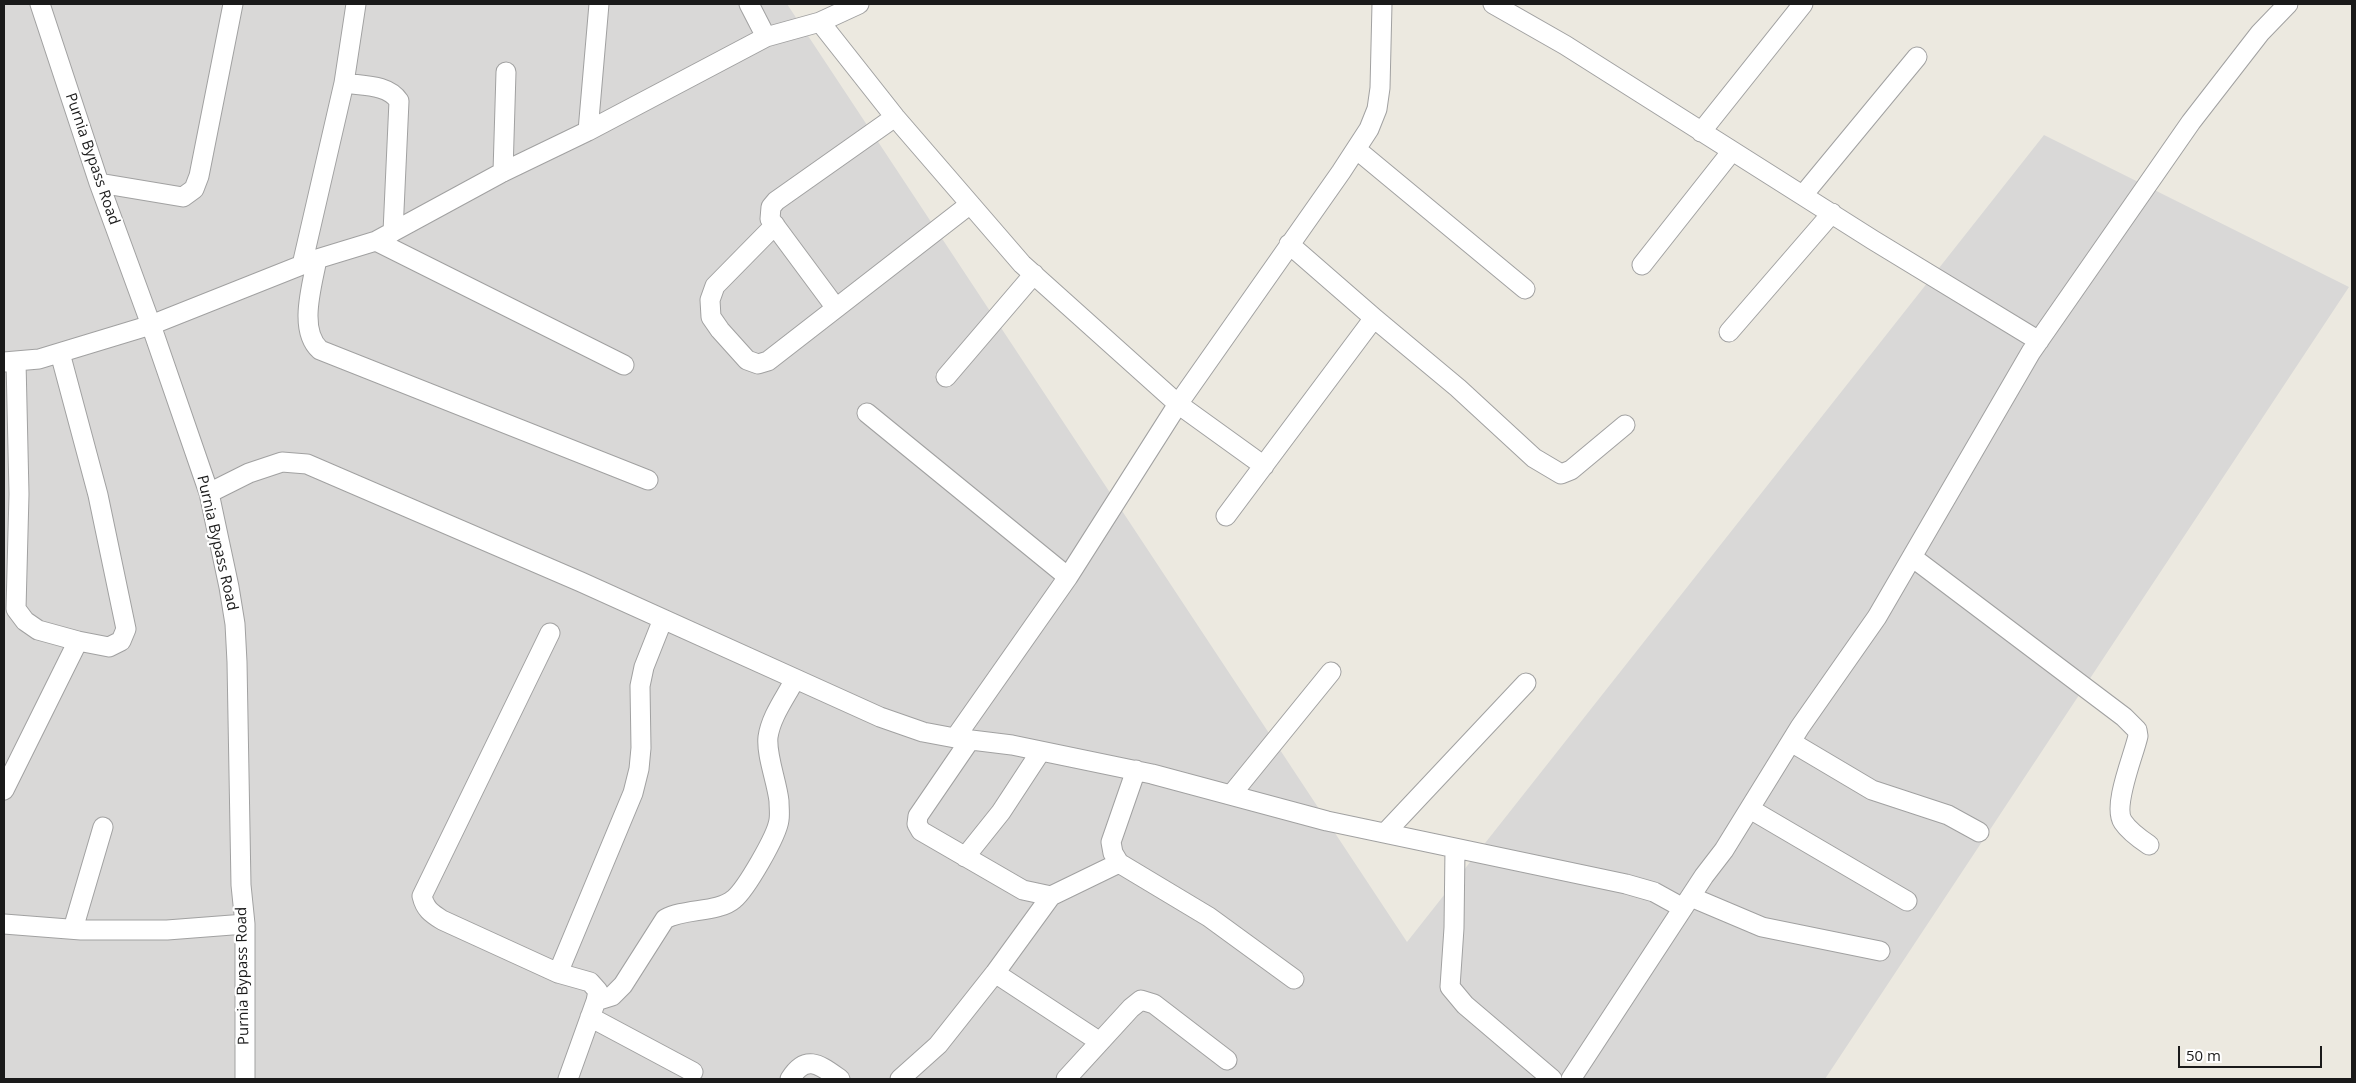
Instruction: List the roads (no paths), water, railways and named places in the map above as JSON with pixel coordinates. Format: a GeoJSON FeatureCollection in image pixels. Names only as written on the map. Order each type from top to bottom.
{"type":"FeatureCollection","features":[{"type":"Feature","properties":{"kind":"street","name":"Purnia Bypass Road"},"geometry":{"type":"LineString","coordinates":[[40,4],[99,184],[151,325],[209,493],[235,624],[241,885],[246,924],[244,1079]]}},
{"type":"Feature","properties":{"kind":"street"},"geometry":{"type":"LineString","coordinates":[[99,184],[184,197],[194,189],[199,176],[233,4]]}},
{"type":"Feature","properties":{"kind":"street"},"geometry":{"type":"LineString","coordinates":[[356,4],[344,83],[309,262],[310,302],[308,331],[312,343],[320,350],[648,480]]}},
{"type":"Feature","properties":{"kind":"street"},"geometry":{"type":"LineString","coordinates":[[588,131],[599,4]]}},
{"type":"Feature","properties":{"kind":"street"},"geometry":{"type":"LineString","coordinates":[[749,4],[766,37]]}},
{"type":"Feature","properties":{"kind":"street"},"geometry":{"type":"LineString","coordinates":[[60,353],[98,495],[126,629],[121,642],[109,647],[38,630],[24,621],[16,609],[18,494],[10,362],[39,359],[151,325],[309,262],[385,236],[503,172],[588,131],[766,37],[820,22],[859,4]]}},
{"type":"Feature","properties":{"kind":"street"},"geometry":{"type":"LineString","coordinates":[[1051,896],[1023,890],[965,857],[922,831],[917,824],[918,816],[962,739],[1178,404],[1369,128],[1377,109],[1380,88],[1382,4]]}},
{"type":"Feature","properties":{"kind":"street"},"geometry":{"type":"LineString","coordinates":[[1493,4],[1565,45],[1701,132],[2038,341]]}},
{"type":"Feature","properties":{"kind":"street"},"geometry":{"type":"LineString","coordinates":[[1701,132],[1803,4]]}},
{"type":"Feature","properties":{"kind":"street"},"geometry":{"type":"LineString","coordinates":[[1571,1079],[1750,809],[1818,699],[1877,617],[2013,380],[2038,341],[2197,114],[2260,33],[2288,4]]}},
{"type":"Feature","properties":{"kind":"street"},"geometry":{"type":"LineString","coordinates":[[820,22],[895,117],[969,205],[1034,274],[1178,404],[1264,466]]}},
{"type":"Feature","properties":{"kind":"street"},"geometry":{"type":"LineString","coordinates":[[1803,195],[1918,57]]}},
{"type":"Feature","properties":{"kind":"street"},"geometry":{"type":"LineString","coordinates":[[503,172],[506,72]]}},
{"type":"Feature","properties":{"kind":"street"},"geometry":{"type":"LineString","coordinates":[[344,83],[384,89],[394,93],[399,101],[385,236]]}},
{"type":"Feature","properties":{"kind":"street"},"geometry":{"type":"LineString","coordinates":[[836,308],[770,219],[771,207],[776,201],[895,117]]}},
{"type":"Feature","properties":{"kind":"street"},"geometry":{"type":"LineString","coordinates":[[1356,149],[1525,289]]}},
{"type":"Feature","properties":{"kind":"street"},"geometry":{"type":"LineString","coordinates":[[1642,265],[1732,151]]}},
{"type":"Feature","properties":{"kind":"street"},"geometry":{"type":"LineString","coordinates":[[775,225],[715,286],[710,300],[711,317],[720,330],[747,360],[758,364],[768,361],[969,205]]}},
{"type":"Feature","properties":{"kind":"street"},"geometry":{"type":"LineString","coordinates":[[1729,332],[1832,213]]}},
{"type":"Feature","properties":{"kind":"street"},"geometry":{"type":"LineString","coordinates":[[385,236],[624,365]]}},
{"type":"Feature","properties":{"kind":"street"},"geometry":{"type":"LineString","coordinates":[[1290,244],[1374,318],[1458,388],[1534,458],[1561,474],[1571,470],[1625,425]]}},
{"type":"Feature","properties":{"kind":"street"},"geometry":{"type":"LineString","coordinates":[[946,377],[1034,274]]}},
{"type":"Feature","properties":{"kind":"street"},"geometry":{"type":"LineString","coordinates":[[1226,516],[1374,318]]}},
{"type":"Feature","properties":{"kind":"street"},"geometry":{"type":"LineString","coordinates":[[867,413],[1068,577]]}},
{"type":"Feature","properties":{"kind":"street"},"geometry":{"type":"LineString","coordinates":[[209,493],[249,473],[282,462],[307,464],[889,720],[923,732],[1041,751],[1136,770],[1327,821],[1626,884],[1762,927],[1880,951]]}},
{"type":"Feature","properties":{"kind":"street"},"geometry":{"type":"LineString","coordinates":[[1912,557],[2072,677],[2132,725],[2138,736],[2122,795],[2120,815],[2122,822],[2149,846]]}},
{"type":"Feature","properties":{"kind":"street"},"geometry":{"type":"LineString","coordinates":[[558,973],[633,793],[639,769],[641,748],[640,686],[644,667],[663,619]]}},
{"type":"Feature","properties":{"kind":"street"},"geometry":{"type":"LineString","coordinates":[[550,633],[422,896],[424,906],[430,913],[558,973],[590,982],[598,991],[568,1079]]}},
{"type":"Feature","properties":{"kind":"street"},"geometry":{"type":"LineString","coordinates":[[4,790],[78,641]]}},
{"type":"Feature","properties":{"kind":"street"},"geometry":{"type":"LineString","coordinates":[[1231,795],[1331,672]]}},
{"type":"Feature","properties":{"kind":"street"},"geometry":{"type":"LineString","coordinates":[[593,1009],[612,996],[623,985],[665,919],[676,913],[719,906],[733,900],[745,887],[774,836],[779,821],[779,802],[768,740],[773,720],[795,678]]}},
{"type":"Feature","properties":{"kind":"street"},"geometry":{"type":"LineString","coordinates":[[1385,834],[1526,684]]}},
{"type":"Feature","properties":{"kind":"street"},"geometry":{"type":"LineString","coordinates":[[1791,742],[1872,790],[1948,815],[1979,832]]}},
{"type":"Feature","properties":{"kind":"street"},"geometry":{"type":"LineString","coordinates":[[965,857],[1000,812],[1041,751]]}},
{"type":"Feature","properties":{"kind":"street"},"geometry":{"type":"LineString","coordinates":[[1136,770],[1111,842],[1113,853],[1119,863],[1209,917],[1294,979]]}},
{"type":"Feature","properties":{"kind":"street"},"geometry":{"type":"LineString","coordinates":[[1750,809],[1907,901]]}},
{"type":"Feature","properties":{"kind":"street"},"geometry":{"type":"LineString","coordinates":[[73,929],[103,827]]}},
{"type":"Feature","properties":{"kind":"street"},"geometry":{"type":"LineString","coordinates":[[1455,848],[1454,928],[1450,987],[1465,1006],[1552,1079]]}},
{"type":"Feature","properties":{"kind":"street"},"geometry":{"type":"LineString","coordinates":[[900,1079],[938,1045],[996,973],[1051,896],[1119,863]]}},
{"type":"Feature","properties":{"kind":"street"},"geometry":{"type":"LineString","coordinates":[[4,924],[73,929],[167,930],[246,924]]}},
{"type":"Feature","properties":{"kind":"street"},"geometry":{"type":"LineString","coordinates":[[996,973],[1100,1042]]}},
{"type":"Feature","properties":{"kind":"street"},"geometry":{"type":"LineString","coordinates":[[1066,1079],[1131,1008],[1141,1000],[1148,1001],[1227,1060]]}},
{"type":"Feature","properties":{"kind":"street"},"geometry":{"type":"LineString","coordinates":[[593,1009],[693,1072]]}},
{"type":"Feature","properties":{"kind":"street"},"geometry":{"type":"LineString","coordinates":[[790,1079],[797,1068],[805,1063],[814,1063],[840,1079]]}}]}
